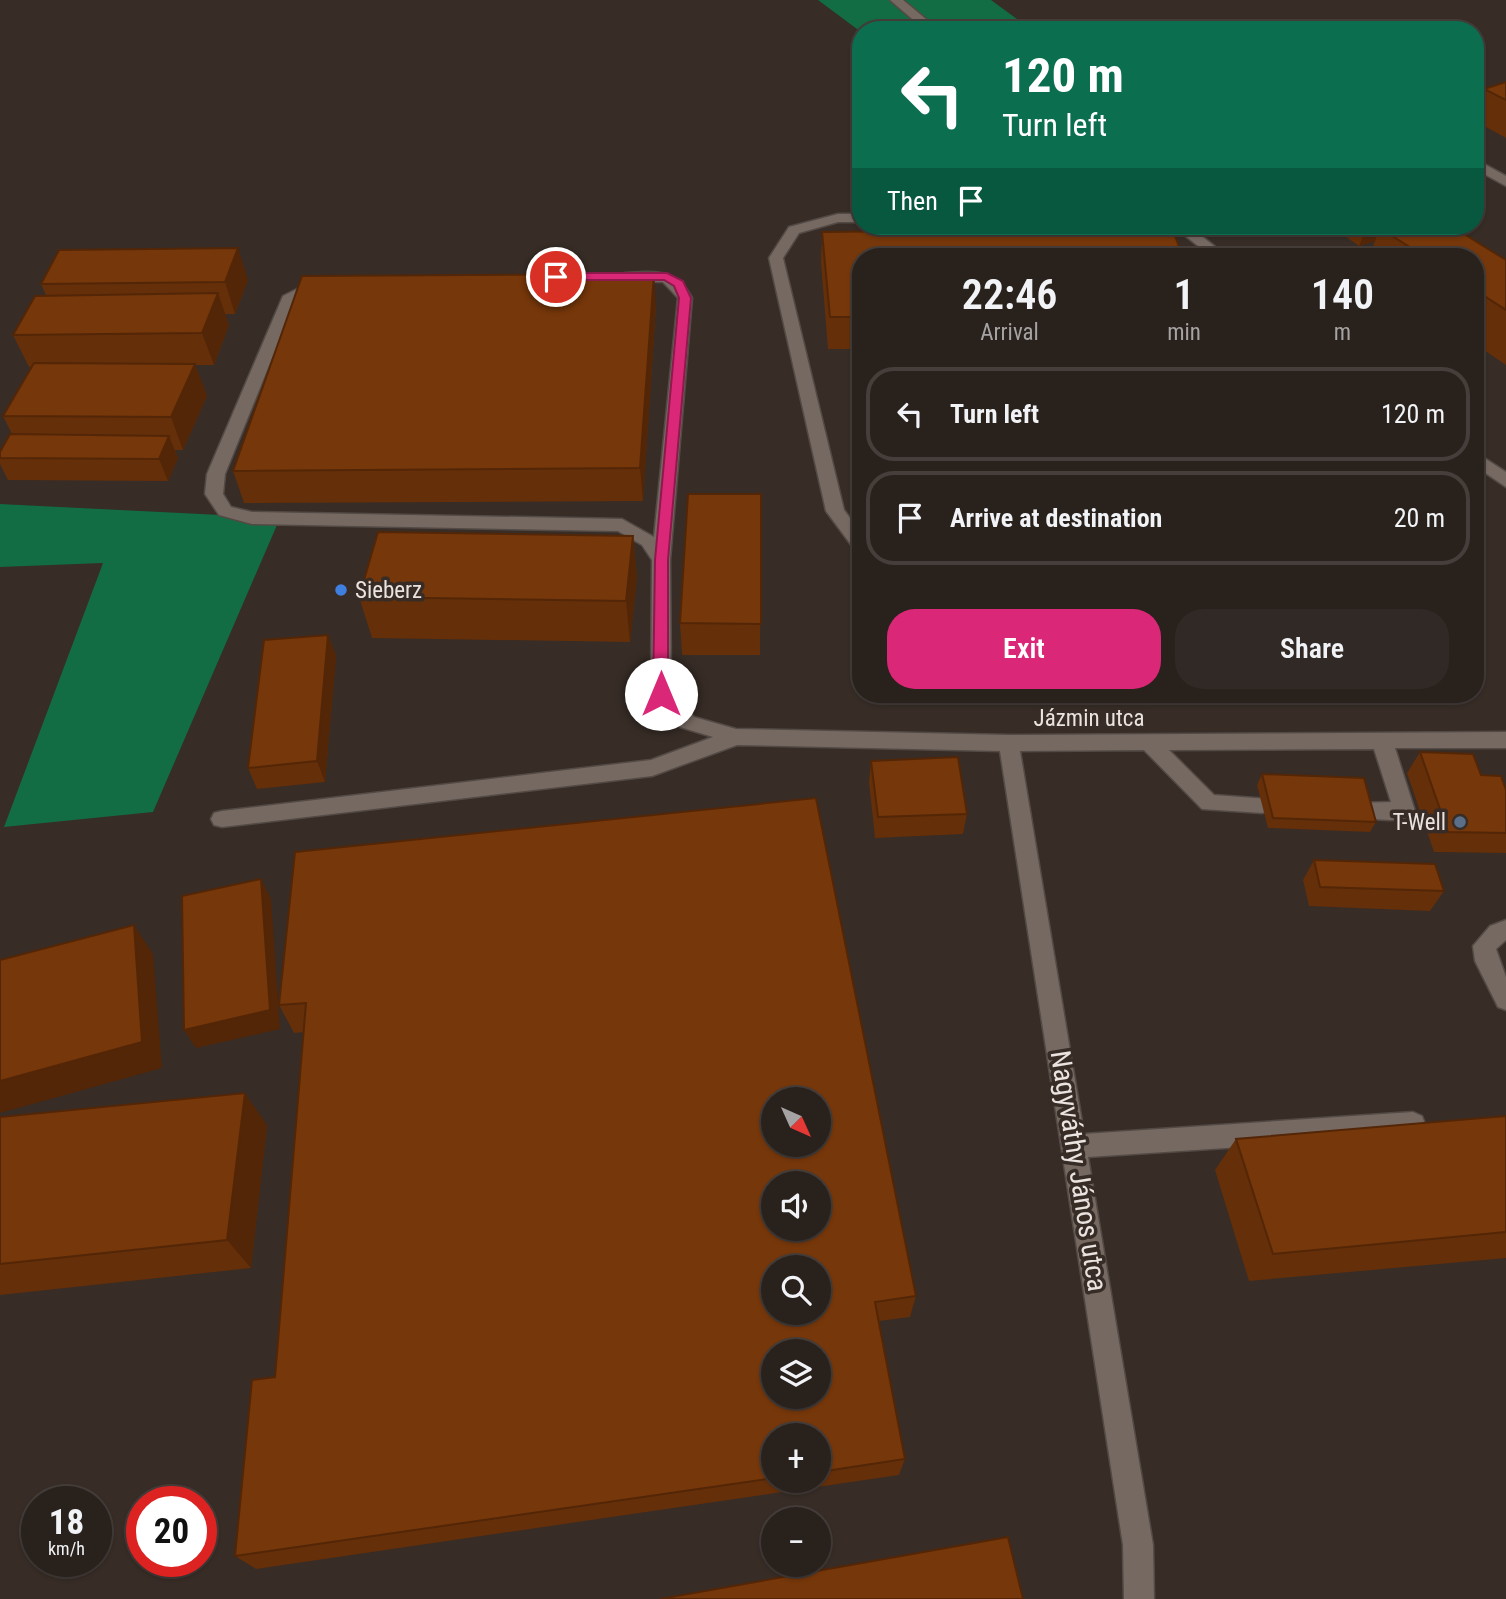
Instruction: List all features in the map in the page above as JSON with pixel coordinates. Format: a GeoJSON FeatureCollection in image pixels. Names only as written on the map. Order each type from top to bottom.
{"type":"FeatureCollection","features":[{"type":"Feature","properties":{"kind":"street"},"geometry":{"type":"LineString","coordinates":[[896,0],[922,21]]}},
{"type":"Feature","properties":{"kind":"street"},"geometry":{"type":"LineString","coordinates":[[1484,169],[1506,182]]}},
{"type":"Feature","properties":{"kind":"street"},"geometry":{"type":"LineString","coordinates":[[852,218],[838,218],[794,230],[776,258],[835,511],[852,534]]}},
{"type":"Feature","properties":{"kind":"street"},"geometry":{"type":"LineString","coordinates":[[1192,235],[1208,248]]}},
{"type":"Feature","properties":{"kind":"street"},"geometry":{"type":"LineString","coordinates":[[333,277],[307,285],[290,296],[215,474],[214,495],[225,511],[252,518],[622,525],[648,541],[662,560]]}},
{"type":"Feature","properties":{"kind":"street"},"geometry":{"type":"LineString","coordinates":[[611,277],[667,277],[679,284],[685,298],[662,560],[661,694],[687,722],[736,737]]}},
{"type":"Feature","properties":{"kind":"street"},"geometry":{"type":"LineString","coordinates":[[1484,464],[1506,481]]}},
{"type":"Feature","properties":{"kind":"street"},"geometry":{"type":"LineString","coordinates":[[222,819],[652,768],[736,737]]}},
{"type":"Feature","properties":{"kind":"street","name":"Jázmin utca"},"geometry":{"type":"LineString","coordinates":[[736,737],[1009,743],[1506,740]]}},
{"type":"Feature","properties":{"kind":"street"},"geometry":{"type":"LineString","coordinates":[[1364,809],[1404,811],[1382,741]]}},
{"type":"Feature","properties":{"kind":"street"},"geometry":{"type":"LineString","coordinates":[[1149,742],[1209,803],[1262,805]]}},
{"type":"Feature","properties":{"kind":"street","name":"Nagyváthy János utca"},"geometry":{"type":"LineString","coordinates":[[1009,743],[1138,1545],[1139,1599]]}},
{"type":"Feature","properties":{"kind":"street"},"geometry":{"type":"LineString","coordinates":[[1506,930],[1498,933],[1484,946],[1486,961],[1506,1000]]}},
{"type":"Feature","properties":{"kind":"street"},"geometry":{"type":"LineString","coordinates":[[1075,1146],[1438,1122]]}},
{"type":"Feature","properties":{"kind":"green space"},"geometry":{"type":"Polygon","coordinates":[[[818,0],[991,0],[1020,21],[852,21],[852,25],[818,0]]]}},
{"type":"Feature","properties":{"kind":"green space"},"geometry":{"type":"Polygon","coordinates":[[[0,504],[280,518],[153,812],[4,827],[103,563],[0,567],[0,504]]]}},
{"type":"Feature","properties":{"kind":"building"},"geometry":{"type":"Polygon","coordinates":[[[1506,82],[1506,100],[1484,89],[1506,82]]]}},
{"type":"Feature","properties":{"kind":"building"},"geometry":{"type":"Polygon","coordinates":[[[822,232],[852,232],[852,235],[1175,235],[1180,248],[852,248],[852,317],[830,317],[822,232]]]}},
{"type":"Feature","properties":{"kind":"building"},"geometry":{"type":"Polygon","coordinates":[[[1391,235],[1466,235],[1506,260],[1506,310],[1484,296],[1484,248],[1411,248],[1391,235]]]}},
{"type":"Feature","properties":{"kind":"building"},"geometry":{"type":"Polygon","coordinates":[[[238,248],[225,282],[41,284],[59,250],[238,248]]]}},
{"type":"Feature","properties":{"kind":"building"},"geometry":{"type":"Polygon","coordinates":[[[654,274],[640,468],[233,471],[302,276],[654,274]]]}},
{"type":"Feature","properties":{"kind":"building"},"geometry":{"type":"Polygon","coordinates":[[[218,293],[202,333],[13,335],[35,296],[218,293]]]}},
{"type":"Feature","properties":{"kind":"building"},"geometry":{"type":"Polygon","coordinates":[[[34,363],[195,364],[171,417],[3,416],[34,363]]]}},
{"type":"Feature","properties":{"kind":"building"},"geometry":{"type":"Polygon","coordinates":[[[10,434],[169,436],[159,459],[0,458],[0,452],[10,434]]]}},
{"type":"Feature","properties":{"kind":"building"},"geometry":{"type":"Polygon","coordinates":[[[688,494],[761,494],[761,624],[680,623],[688,494]]]}},
{"type":"Feature","properties":{"kind":"building"},"geometry":{"type":"Polygon","coordinates":[[[378,532],[633,536],[626,601],[359,597],[378,532]]]}},
{"type":"Feature","properties":{"kind":"building"},"geometry":{"type":"Polygon","coordinates":[[[328,635],[317,761],[248,768],[264,640],[328,635]]]}},
{"type":"Feature","properties":{"kind":"building"},"geometry":{"type":"Polygon","coordinates":[[[1420,752],[1473,754],[1481,775],[1501,776],[1506,790],[1506,833],[1448,832],[1420,752]]]}},
{"type":"Feature","properties":{"kind":"building"},"geometry":{"type":"Polygon","coordinates":[[[958,757],[967,814],[878,817],[871,761],[958,757]]]}},
{"type":"Feature","properties":{"kind":"building"},"geometry":{"type":"Polygon","coordinates":[[[1262,774],[1364,778],[1376,822],[1273,818],[1262,774]]]}},
{"type":"Feature","properties":{"kind":"building"},"geometry":{"type":"Polygon","coordinates":[[[816,798],[916,1296],[875,1302],[905,1459],[831,1470],[831,1423],[761,1423],[761,1480],[235,1556],[252,1380],[275,1377],[306,1003],[279,1005],[295,852],[816,798]]]}},
{"type":"Feature","properties":{"kind":"building"},"geometry":{"type":"Polygon","coordinates":[[[1314,860],[1435,864],[1444,891],[1320,887],[1314,860]]]}},
{"type":"Feature","properties":{"kind":"building"},"geometry":{"type":"Polygon","coordinates":[[[261,879],[270,1010],[184,1030],[182,896],[261,879]]]}},
{"type":"Feature","properties":{"kind":"building"},"geometry":{"type":"Polygon","coordinates":[[[134,925],[142,1042],[0,1081],[0,960],[134,925]]]}},
{"type":"Feature","properties":{"kind":"building"},"geometry":{"type":"Polygon","coordinates":[[[245,1093],[227,1240],[0,1264],[0,1117],[245,1093]]]}},
{"type":"Feature","properties":{"kind":"building"},"geometry":{"type":"Polygon","coordinates":[[[1506,1116],[1506,1232],[1273,1254],[1236,1139],[1506,1116]]]}},
{"type":"Feature","properties":{"kind":"building"},"geometry":{"type":"Polygon","coordinates":[[[1008,1537],[1023,1599],[660,1599],[783,1577],[831,1577],[831,1569],[1008,1537]]]}},
{"type":"Feature","properties":{"kind":"place","name":"Sieberz"},"geometry":{"type":"Point","coordinates":[341,590]}},
{"type":"Feature","properties":{"kind":"place","name":"T-Well"},"geometry":{"type":"Point","coordinates":[1460,822]}},
{"type":"Feature","properties":{"kind":"route"},"geometry":{"type":"LineString","coordinates":[[556,277],[667,277],[679,284],[685,298],[662,560],[661,694]]}}]}
